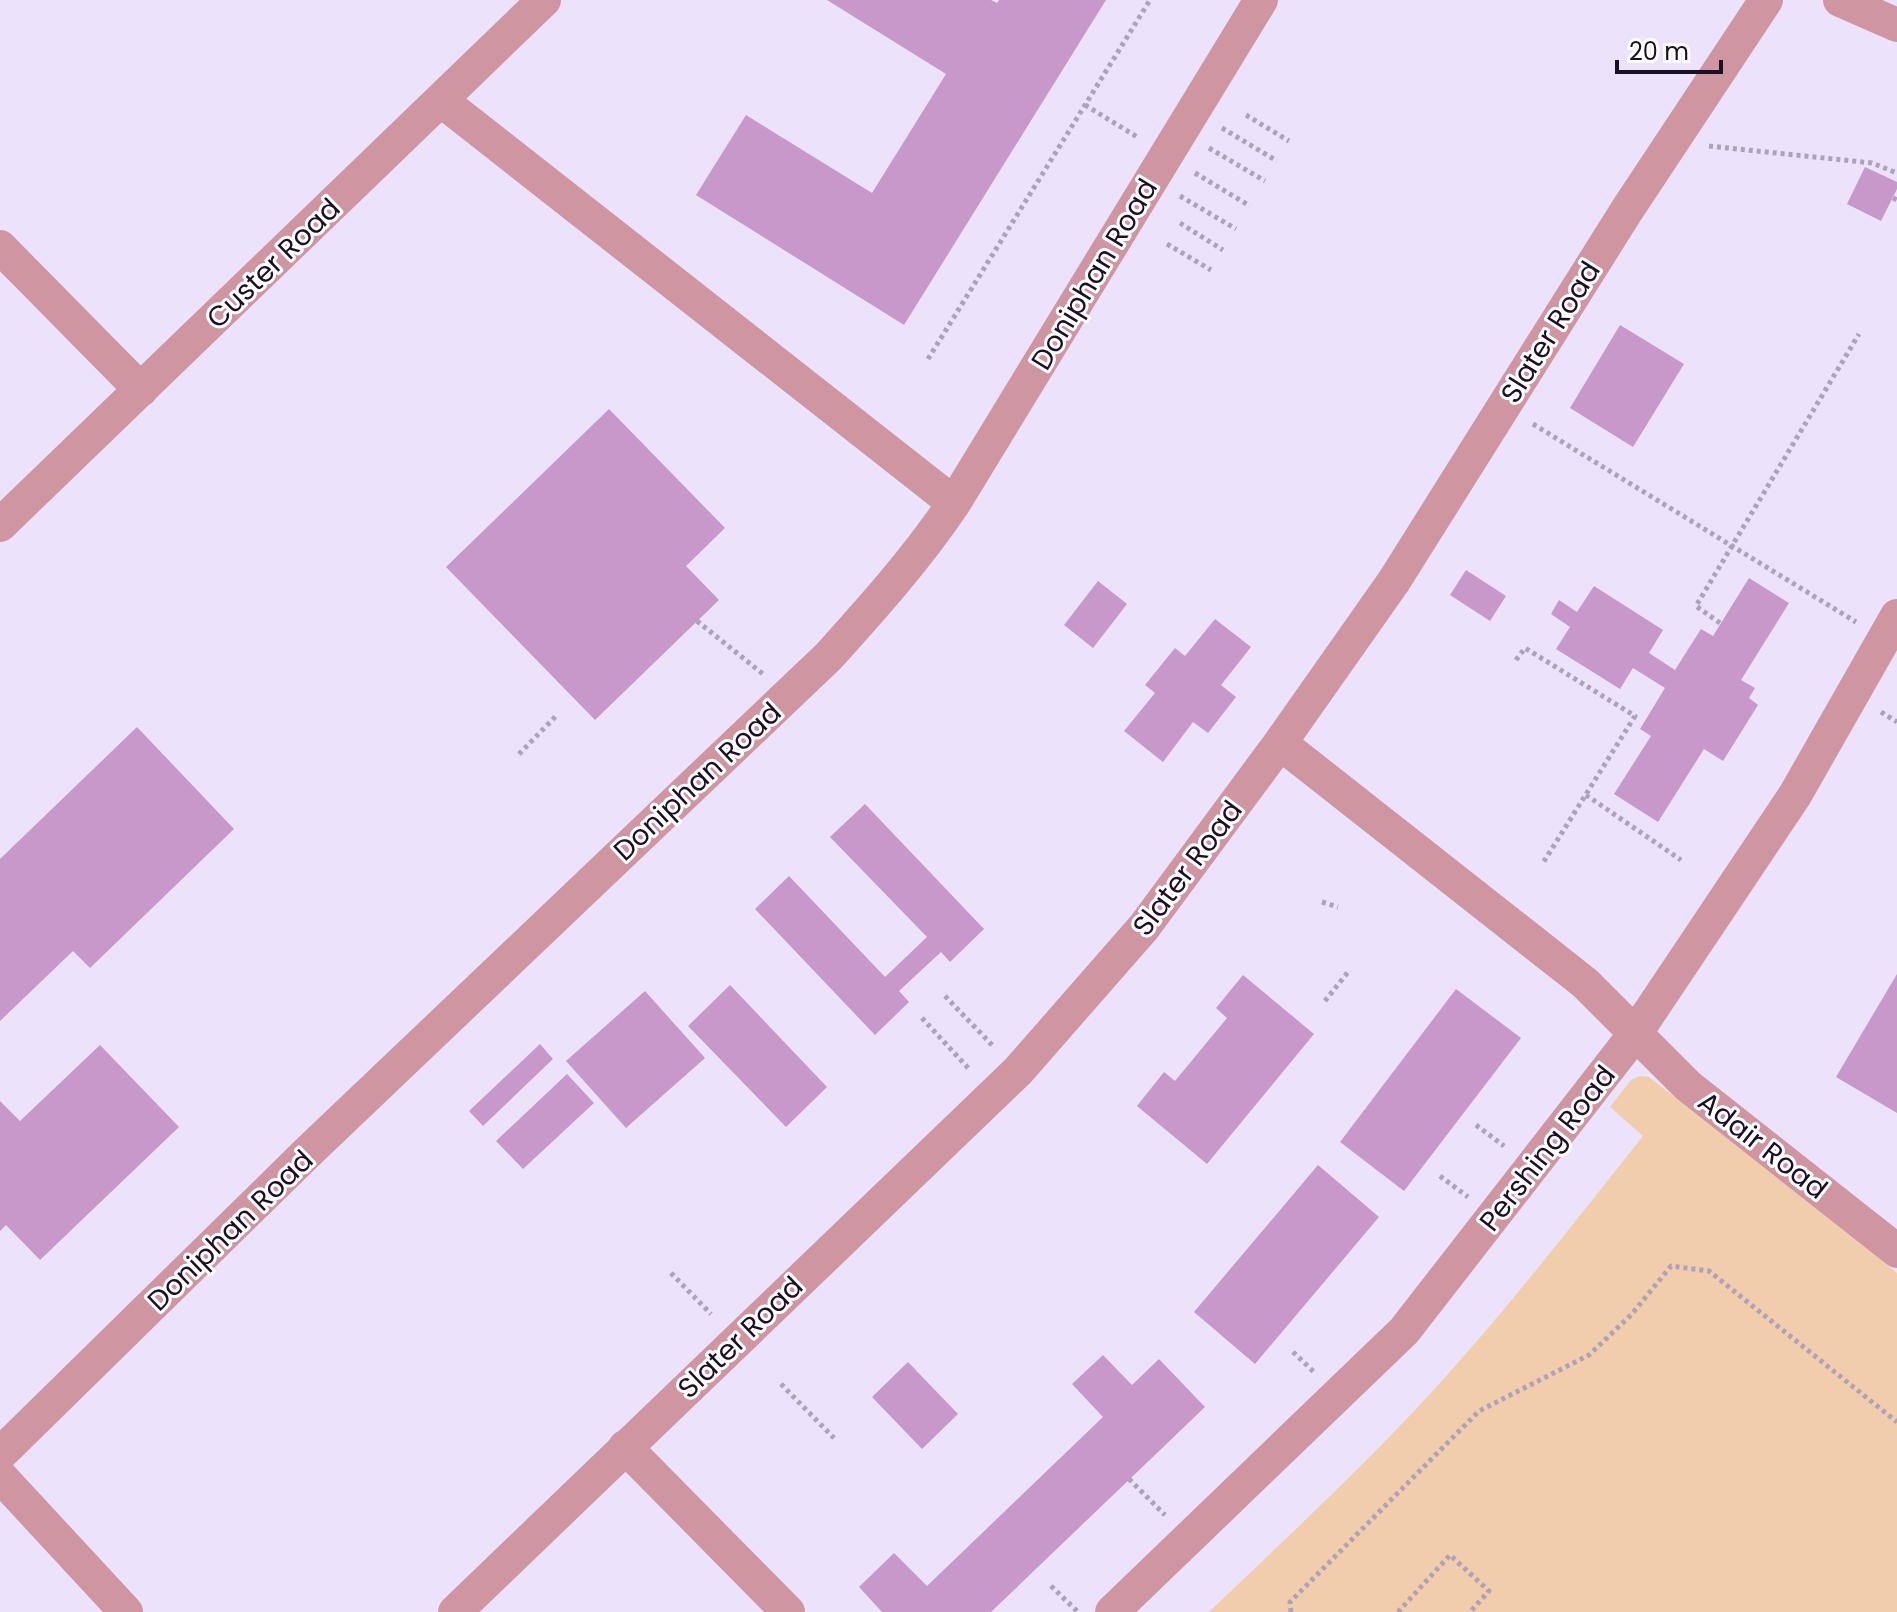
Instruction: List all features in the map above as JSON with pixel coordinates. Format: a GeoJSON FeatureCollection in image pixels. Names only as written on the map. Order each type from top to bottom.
{"type":"FeatureCollection","features":[{"type":"Feature","properties":{"kind":"street","name":"Custer Road"},"geometry":{"type":"LineString","coordinates":[[0,525],[544,0]]}},
{"type":"Feature","properties":{"kind":"street","name":"Doniphan Road"},"geometry":{"type":"LineString","coordinates":[[0,1454],[331,1130],[829,656],[891,587],[954,503],[1261,0]]}},
{"type":"Feature","properties":{"kind":"street","name":"Slater Road"},"geometry":{"type":"LineString","coordinates":[[455,1612],[994,1095],[1144,927],[1280,743],[1396,577],[1671,142],[1766,0]]}},
{"type":"Feature","properties":{"kind":"street"},"geometry":{"type":"LineString","coordinates":[[1840,0],[1897,25]]}},
{"type":"Feature","properties":{"kind":"street"},"geometry":{"type":"LineString","coordinates":[[442,101],[954,503]]}},
{"type":"Feature","properties":{"kind":"street"},"geometry":{"type":"LineString","coordinates":[[0,247],[141,390]]}},
{"type":"Feature","properties":{"kind":"street","name":"Pershing Road"},"geometry":{"type":"LineString","coordinates":[[1112,1612],[1404,1331],[1635,1034],[1795,795],[1890,627]]}},
{"type":"Feature","properties":{"kind":"street","name":"Adair Road"},"geometry":{"type":"LineString","coordinates":[[1280,743],[1585,983],[1688,1086],[1897,1251]]}},
{"type":"Feature","properties":{"kind":"street"},"geometry":{"type":"LineString","coordinates":[[625,1447],[788,1612]]}},
{"type":"Feature","properties":{"kind":"street"},"geometry":{"type":"LineString","coordinates":[[0,1476],[126,1612]]}},
{"type":"Feature","properties":{"kind":"path"},"geometry":{"type":"LineString","coordinates":[[928,359],[1150,0]]}},
{"type":"Feature","properties":{"kind":"path"},"geometry":{"type":"LineString","coordinates":[[1246,115],[1289,141]]}},
{"type":"Feature","properties":{"kind":"path"},"geometry":{"type":"LineString","coordinates":[[1187,121],[1277,161]]}},
{"type":"Feature","properties":{"kind":"path"},"geometry":{"type":"LineString","coordinates":[[1187,121],[1265,181]]}},
{"type":"Feature","properties":{"kind":"path"},"geometry":{"type":"LineString","coordinates":[[1671,142],[1872,163],[1897,173]]}},
{"type":"Feature","properties":{"kind":"path"},"geometry":{"type":"LineString","coordinates":[[1152,178],[1236,229]]}},
{"type":"Feature","properties":{"kind":"path"},"geometry":{"type":"LineString","coordinates":[[1180,223],[1223,250]]}},
{"type":"Feature","properties":{"kind":"path"},"geometry":{"type":"LineString","coordinates":[[1167,244],[1211,270]]}},
{"type":"Feature","properties":{"kind":"path"},"geometry":{"type":"LineString","coordinates":[[1720,623],[1696,606],[1859,334]]}},
{"type":"Feature","properties":{"kind":"path"},"geometry":{"type":"LineString","coordinates":[[1504,406],[1731,546],[1890,627]]}},
{"type":"Feature","properties":{"kind":"path"},"geometry":{"type":"LineString","coordinates":[[697,621],[788,695]]}},
{"type":"Feature","properties":{"kind":"path"},"geometry":{"type":"LineString","coordinates":[[1516,660],[1525,648],[1635,716],[1543,863]]}},
{"type":"Feature","properties":{"kind":"path"},"geometry":{"type":"LineString","coordinates":[[519,754],[557,715]]}},
{"type":"Feature","properties":{"kind":"path"},"geometry":{"type":"LineString","coordinates":[[1586,795],[1681,860]]}},
{"type":"Feature","properties":{"kind":"path"},"geometry":{"type":"LineString","coordinates":[[1322,902],[1338,907]]}},
{"type":"Feature","properties":{"kind":"path"},"geometry":{"type":"LineString","coordinates":[[1325,1001],[1348,972]]}},
{"type":"Feature","properties":{"kind":"path"},"geometry":{"type":"LineString","coordinates":[[945,996],[1018,1071]]}},
{"type":"Feature","properties":{"kind":"path"},"geometry":{"type":"LineString","coordinates":[[922,1018],[994,1095]]}},
{"type":"Feature","properties":{"kind":"path"},"geometry":{"type":"LineString","coordinates":[[1291,1612],[1290,1602],[1479,1411],[1589,1355],[1631,1315],[1671,1266],[1709,1271],[1897,1422]]}},
{"type":"Feature","properties":{"kind":"path"},"geometry":{"type":"LineString","coordinates":[[671,1273],[711,1314]]}},
{"type":"Feature","properties":{"kind":"path"},"geometry":{"type":"LineString","coordinates":[[781,1384],[834,1438]]}},
{"type":"Feature","properties":{"kind":"path"},"geometry":{"type":"LineString","coordinates":[[1129,1479],[1188,1539]]}},
{"type":"Feature","properties":{"kind":"path"},"geometry":{"type":"LineString","coordinates":[[1398,1612],[1450,1555],[1489,1591],[1470,1612]]}},
{"type":"Feature","properties":{"kind":"path"},"geometry":{"type":"LineString","coordinates":[[1051,1586],[1078,1612]]}},
{"type":"Feature","properties":{"kind":"shaded area"},"geometry":{"type":"Polygon","coordinates":[[[1640,1076],[1649,1077],[1897,1273],[1897,1612],[1209,1612],[1430,1394],[1565,1234],[1643,1136],[1610,1107],[1631,1080],[1640,1076]]]}},
{"type":"Feature","properties":{"kind":"building"},"geometry":{"type":"Polygon","coordinates":[[[827,0],[991,0],[997,3],[999,0],[1106,0],[904,325],[696,195],[746,115],[872,193],[946,74],[827,0]]]}},
{"type":"Feature","properties":{"kind":"building"},"geometry":{"type":"Polygon","coordinates":[[[1865,167],[1897,182],[1897,189],[1881,221],[1847,204],[1865,167]]]}},
{"type":"Feature","properties":{"kind":"building"},"geometry":{"type":"Polygon","coordinates":[[[1620,325],[1684,364],[1633,447],[1570,408],[1620,325]]]}},
{"type":"Feature","properties":{"kind":"building"},"geometry":{"type":"Polygon","coordinates":[[[609,409],[725,528],[686,566],[719,600],[595,720],[446,567],[609,409]]]}},
{"type":"Feature","properties":{"kind":"building"},"geometry":{"type":"Polygon","coordinates":[[[1466,570],[1506,596],[1490,621],[1450,595],[1466,570]]]}},
{"type":"Feature","properties":{"kind":"building"},"geometry":{"type":"Polygon","coordinates":[[[1749,578],[1789,603],[1741,680],[1755,688],[1749,698],[1758,705],[1723,761],[1704,749],[1658,822],[1614,794],[1651,736],[1640,729],[1665,688],[1633,668],[1620,689],[1556,649],[1570,627],[1551,614],[1559,600],[1577,612],[1594,586],[1663,630],[1649,653],[1675,670],[1701,629],[1713,636],[1749,578]]]}},
{"type":"Feature","properties":{"kind":"building"},"geometry":{"type":"Polygon","coordinates":[[[1098,581],[1127,604],[1093,648],[1064,625],[1098,581]]]}},
{"type":"Feature","properties":{"kind":"building"},"geometry":{"type":"Polygon","coordinates":[[[1215,619],[1251,647],[1221,685],[1236,697],[1208,733],[1193,722],[1163,762],[1124,731],[1155,693],[1145,685],[1175,648],[1185,656],[1215,619]]]}},
{"type":"Feature","properties":{"kind":"building"},"geometry":{"type":"Polygon","coordinates":[[[137,727],[234,829],[90,968],[73,951],[0,1021],[0,859],[137,727]]]}},
{"type":"Feature","properties":{"kind":"building"},"geometry":{"type":"Polygon","coordinates":[[[865,804],[984,929],[950,962],[941,952],[899,991],[909,1002],[875,1035],[755,909],[789,876],[885,977],[927,937],[830,837],[865,804]]]}},
{"type":"Feature","properties":{"kind":"building"},"geometry":{"type":"Polygon","coordinates":[[[1897,974],[1897,1113],[1836,1077],[1897,974]]]}},
{"type":"Feature","properties":{"kind":"building"},"geometry":{"type":"Polygon","coordinates":[[[1243,975],[1314,1034],[1207,1164],[1137,1106],[1164,1072],[1175,1081],[1227,1018],[1216,1008],[1243,975]]]}},
{"type":"Feature","properties":{"kind":"building"},"geometry":{"type":"Polygon","coordinates":[[[730,985],[827,1087],[786,1127],[688,1026],[730,985]]]}},
{"type":"Feature","properties":{"kind":"building"},"geometry":{"type":"Polygon","coordinates":[[[1456,989],[1521,1038],[1404,1191],[1340,1142],[1456,989]]]}},
{"type":"Feature","properties":{"kind":"building"},"geometry":{"type":"Polygon","coordinates":[[[645,991],[705,1058],[626,1128],[566,1061],[645,991]]]}},
{"type":"Feature","properties":{"kind":"building"},"geometry":{"type":"Polygon","coordinates":[[[540,1044],[553,1059],[483,1126],[469,1111],[540,1044]]]}},
{"type":"Feature","properties":{"kind":"building"},"geometry":{"type":"Polygon","coordinates":[[[100,1045],[179,1127],[40,1260],[6,1225],[0,1231],[0,1101],[20,1121],[100,1045]]]}},
{"type":"Feature","properties":{"kind":"building"},"geometry":{"type":"Polygon","coordinates":[[[567,1074],[594,1103],[523,1169],[496,1141],[567,1074]]]}},
{"type":"Feature","properties":{"kind":"building"},"geometry":{"type":"Polygon","coordinates":[[[1318,1165],[1379,1217],[1255,1364],[1194,1312],[1318,1165]]]}},
{"type":"Feature","properties":{"kind":"building"},"geometry":{"type":"Polygon","coordinates":[[[1103,1355],[1132,1385],[1159,1359],[1205,1407],[991,1612],[882,1612],[859,1587],[894,1553],[927,1586],[1103,1417],[1072,1384],[1103,1355]]]}},
{"type":"Feature","properties":{"kind":"building"},"geometry":{"type":"Polygon","coordinates":[[[908,1362],[958,1414],[922,1449],[872,1397],[908,1362]]]}}]}
